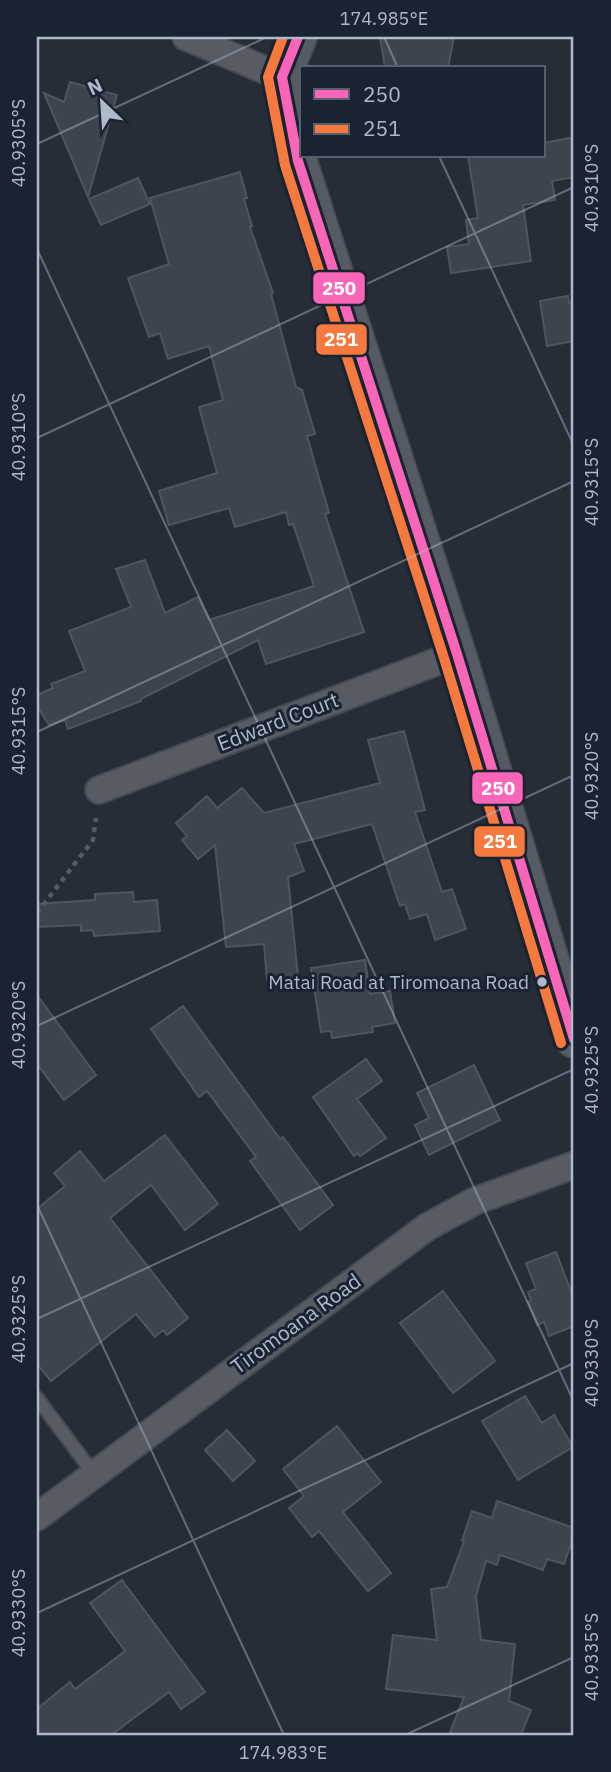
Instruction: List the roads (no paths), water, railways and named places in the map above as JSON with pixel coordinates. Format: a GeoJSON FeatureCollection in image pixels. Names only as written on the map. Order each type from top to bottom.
{"type":"FeatureCollection","features":[{"type":"Feature","properties":{"kind":"street"},"geometry":{"type":"LineString","coordinates":[[186,37],[282,77]]}},
{"type":"Feature","properties":{"kind":"street"},"geometry":{"type":"LineString","coordinates":[[298,37],[282,77],[298,161],[457,654],[574,1039]]}},
{"type":"Feature","properties":{"kind":"street","name":"Edward Court"},"geometry":{"type":"LineString","coordinates":[[99,790],[457,654]]}},
{"type":"Feature","properties":{"kind":"street","name":"Tiromoana Road"},"geometry":{"type":"LineString","coordinates":[[37,1517],[427,1227],[475,1201],[574,1166]]}},
{"type":"Feature","properties":{"kind":"lane"},"geometry":{"type":"LineString","coordinates":[[37,1398],[94,1474]]}},
{"type":"Feature","properties":{"kind":"place","name":"Matai Road at Tiromoana Road"},"geometry":{"type":"Point","coordinates":[542,982]}}]}
